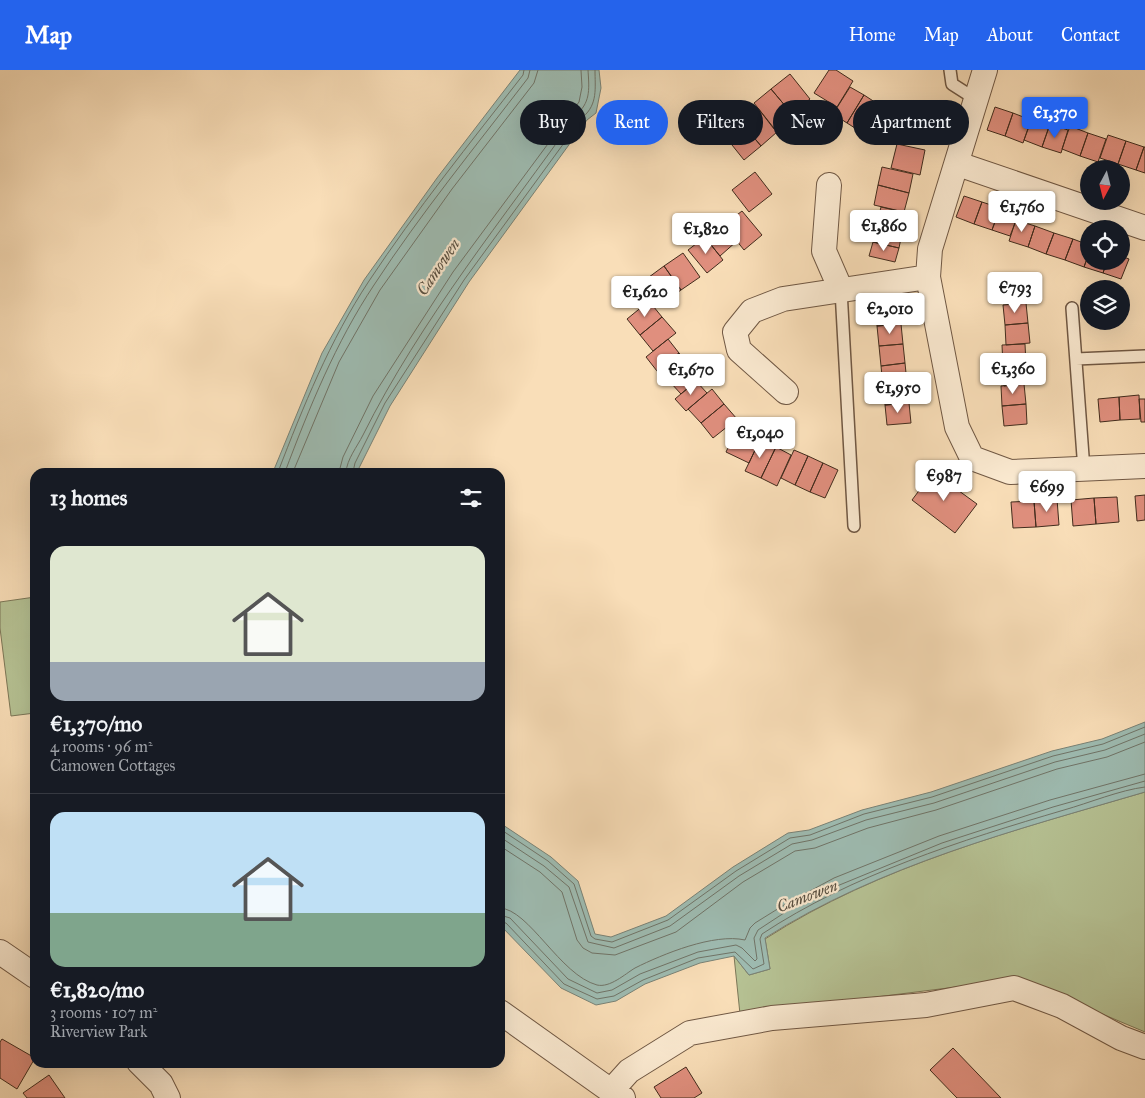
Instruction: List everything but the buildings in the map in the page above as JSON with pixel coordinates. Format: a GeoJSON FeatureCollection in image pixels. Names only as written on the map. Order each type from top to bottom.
{"type":"FeatureCollection","features":[{"type":"Feature","properties":{"kind":"street"},"geometry":{"type":"LineString","coordinates":[[985,70],[958,164],[930,250],[928,277],[957,427],[972,458],[1010,472],[1145,466]]}},
{"type":"Feature","properties":{"kind":"street"},"geometry":{"type":"LineString","coordinates":[[958,164],[1145,228]]}},
{"type":"Feature","properties":{"kind":"street"},"geometry":{"type":"LineString","coordinates":[[830,185],[824,252],[841,290]]}},
{"type":"Feature","properties":{"kind":"street"},"geometry":{"type":"LineString","coordinates":[[786,392],[739,350],[735,332],[752,312],[783,299],[928,277]]}},
{"type":"Feature","properties":{"kind":"street"},"geometry":{"type":"LineString","coordinates":[[0,952],[30,973]]}},
{"type":"Feature","properties":{"kind":"street"},"geometry":{"type":"LineString","coordinates":[[505,1016],[617,1094],[629,1071],[690,1033],[772,1018],[926,1005],[1014,988],[1062,1006],[1122,1038],[1145,1047]]}},
{"type":"Feature","properties":{"kind":"street"},"geometry":{"type":"LineString","coordinates":[[150,1068],[162,1084],[168,1098]]}},
{"type":"Feature","properties":{"kind":"lane"},"geometry":{"type":"LineString","coordinates":[[950,70],[952,84],[977,100]]}},
{"type":"Feature","properties":{"kind":"lane"},"geometry":{"type":"LineString","coordinates":[[841,290],[854,526]]}},
{"type":"Feature","properties":{"kind":"lane"},"geometry":{"type":"LineString","coordinates":[[1072,308],[1084,470]]}},
{"type":"Feature","properties":{"kind":"lane"},"geometry":{"type":"LineString","coordinates":[[1076,358],[1145,356]]}},
{"type":"Feature","properties":{"kind":"green space"},"geometry":{"type":"Polygon","coordinates":[[[30,598],[30,714],[11,716],[0,628],[0,602],[30,598]]]}},
{"type":"Feature","properties":{"kind":"green space"},"geometry":{"type":"Polygon","coordinates":[[[1145,792],[1145,1032],[1057,995],[1012,980],[740,1014],[734,956],[749,975],[770,969],[765,939],[809,913],[855,890],[949,852],[1145,792]]]}},
{"type":"Feature","properties":{"kind":"water","name":"Camowen"},"geometry":{"type":"Polygon","coordinates":[[[520,70],[599,70],[601,88],[599,100],[596,100],[596,113],[586,121],[586,100],[520,100],[520,145],[569,145],[469,282],[390,406],[359,468],[275,468],[322,353],[364,280],[437,178],[520,70]]]}},
{"type":"Feature","properties":{"kind":"water","name":"Camowen"},"geometry":{"type":"Polygon","coordinates":[[[1145,722],[1145,792],[950,852],[855,890],[809,912],[765,938],[770,969],[749,975],[734,956],[700,963],[645,984],[616,1001],[596,1005],[561,988],[505,930],[505,826],[551,857],[578,881],[595,934],[611,937],[666,916],[733,867],[788,833],[809,830],[862,810],[931,792],[1052,751],[1102,739],[1145,722]]]}}]}
